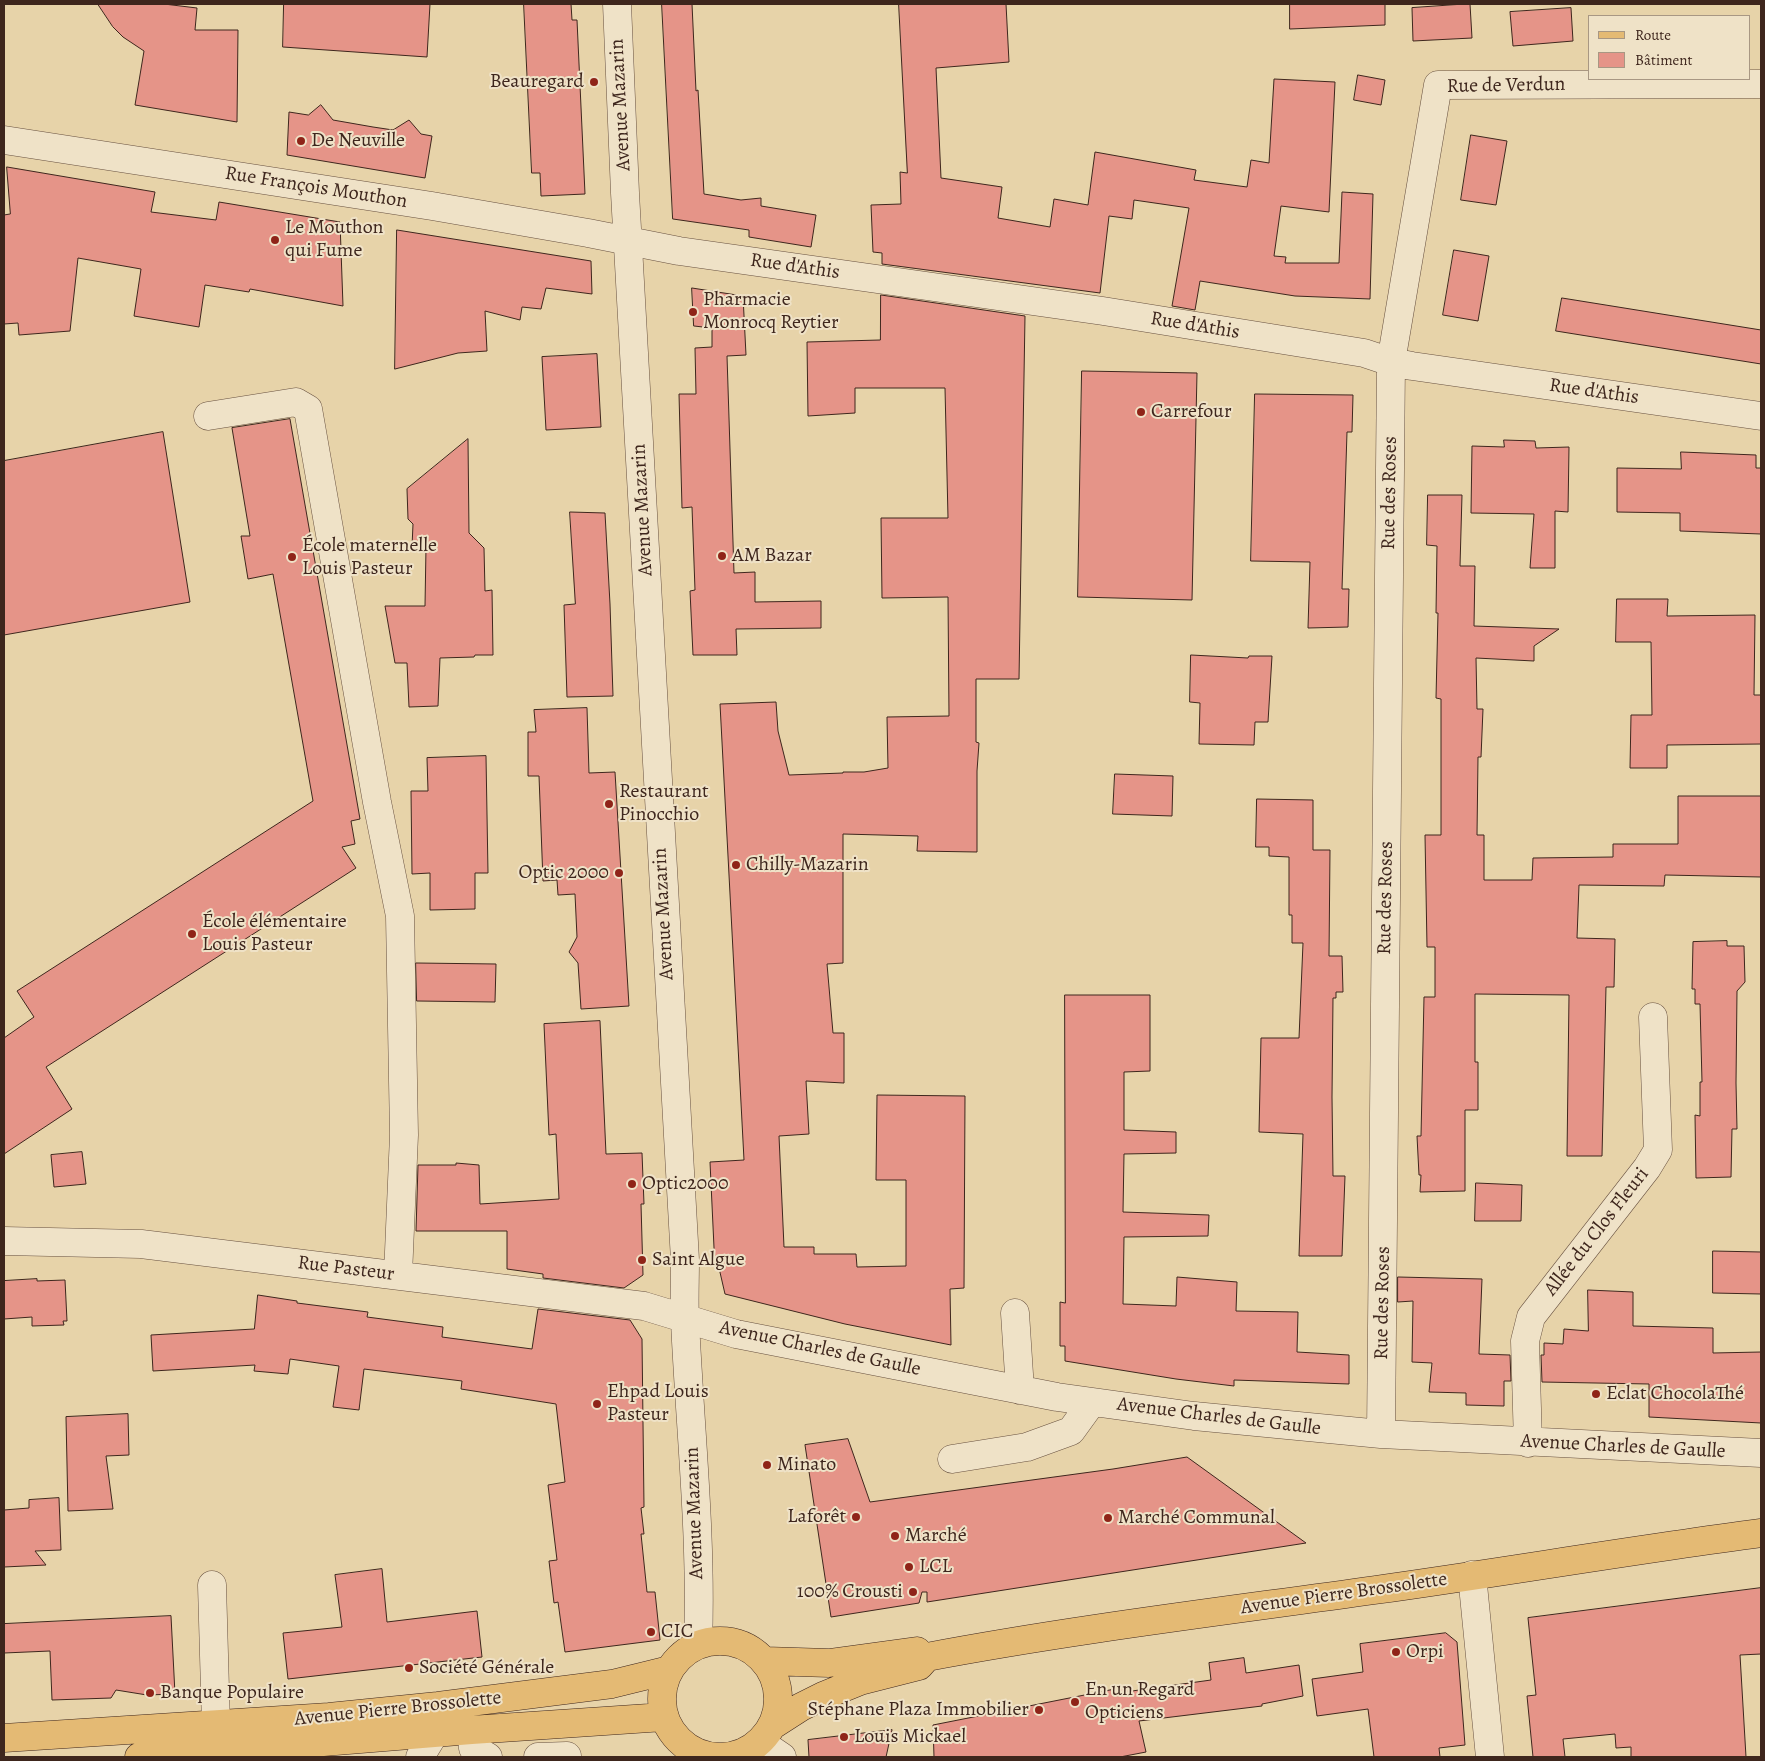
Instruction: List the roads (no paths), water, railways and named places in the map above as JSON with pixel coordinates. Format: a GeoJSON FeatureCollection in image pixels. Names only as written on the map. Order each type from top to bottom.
{"type":"FeatureCollection","features":[{"type":"Feature","properties":{"kind":"main road","name":"Avenue Pierre Brossolette"},"geometry":{"type":"LineString","coordinates":[[765,1661],[829,1663],[916,1650],[927,1656],[1098,1629],[1400,1587],[1761,1533]]}},
{"type":"Feature","properties":{"kind":"main road"},"geometry":{"type":"LineString","coordinates":[[722,1640],[745,1646],[765,1661],[776,1682],[779,1704],[766,1733],[741,1754],[719,1757],[703,1755],[688,1748],[676,1737],[664,1716],[663,1688],[669,1670],[681,1655],[698,1644],[722,1640]]}},
{"type":"Feature","properties":{"kind":"main road","name":"Avenue Pierre Brossolette"},"geometry":{"type":"LineString","coordinates":[[766,1733],[801,1707],[860,1681],[919,1666],[927,1656]]}},
{"type":"Feature","properties":{"kind":"main road","name":"Avenue Pierre Brossolette"},"geometry":{"type":"LineString","coordinates":[[4,1738],[339,1716],[612,1684],[669,1670]]}},
{"type":"Feature","properties":{"kind":"main road"},"geometry":{"type":"LineString","coordinates":[[471,1730],[479,1712],[510,1697]]}},
{"type":"Feature","properties":{"kind":"main road","name":"Avenue Pierre Brossolette"},"geometry":{"type":"LineString","coordinates":[[139,1757],[243,1752],[471,1730],[664,1716]]}},
{"type":"Feature","properties":{"kind":"street","name":"Avenue Mazarin"},"geometry":{"type":"LineString","coordinates":[[617,4],[628,241],[685,1260],[685,1319],[693,1448],[699,1611],[698,1644]]}},
{"type":"Feature","properties":{"kind":"street","name":"Rue de Verdun"},"geometry":{"type":"LineString","coordinates":[[1391,362],[1438,85],[1761,84]]}},
{"type":"Feature","properties":{"kind":"street","name":"Rue François Mouthon"},"geometry":{"type":"LineString","coordinates":[[4,140],[432,206],[588,232],[628,241]]}},
{"type":"Feature","properties":{"kind":"street","name":"Rue d'Athis"},"geometry":{"type":"LineString","coordinates":[[628,241],[679,251],[1123,314],[1364,352],[1391,362],[1761,416]]}},
{"type":"Feature","properties":{"kind":"street","name":"Rue des Roses"},"geometry":{"type":"LineString","coordinates":[[1381,1434],[1391,362]]}},
{"type":"Feature","properties":{"kind":"street"},"geometry":{"type":"LineString","coordinates":[[208,416],[296,402],[308,409],[377,802],[400,916],[404,1135],[398,1275]]}},
{"type":"Feature","properties":{"kind":"street","name":"Allée du Clos Fleuri"},"geometry":{"type":"LineString","coordinates":[[1528,1442],[1525,1341],[1531,1317],[1648,1168],[1658,1150],[1653,1017]]}},
{"type":"Feature","properties":{"kind":"street","name":"Rue Pasteur"},"geometry":{"type":"LineString","coordinates":[[4,1241],[141,1244],[644,1306],[685,1319]]}},
{"type":"Feature","properties":{"kind":"street"},"geometry":{"type":"LineString","coordinates":[[1015,1312],[1020,1390]]}},
{"type":"Feature","properties":{"kind":"street","name":"Avenue Charles de Gaulle"},"geometry":{"type":"LineString","coordinates":[[685,1319],[736,1334],[1020,1390],[1194,1416],[1381,1434],[1761,1453]]}},
{"type":"Feature","properties":{"kind":"street"},"geometry":{"type":"LineString","coordinates":[[952,1459],[1027,1447],[1071,1431],[1092,1402]]}},
{"type":"Feature","properties":{"kind":"street"},"geometry":{"type":"LineString","coordinates":[[1472,1575],[1490,1757]]}},
{"type":"Feature","properties":{"kind":"street"},"geometry":{"type":"LineString","coordinates":[[212,1584],[216,1725],[243,1752]]}},
{"type":"Feature","properties":{"kind":"street"},"geometry":{"type":"LineString","coordinates":[[471,1730],[473,1748],[488,1757]]}},
{"type":"Feature","properties":{"kind":"street"},"geometry":{"type":"LineString","coordinates":[[766,1733],[782,1757]]}},
{"type":"Feature","properties":{"kind":"street"},"geometry":{"type":"LineString","coordinates":[[420,1757],[434,1734]]}},
{"type":"Feature","properties":{"kind":"street"},"geometry":{"type":"LineString","coordinates":[[538,1757],[567,1757]]}},
{"type":"Feature","properties":{"kind":"place","name":"Beauregard"},"geometry":{"type":"Point","coordinates":[594,82]}},
{"type":"Feature","properties":{"kind":"place","name":"De Neuville"},"geometry":{"type":"Point","coordinates":[301,141]}},
{"type":"Feature","properties":{"kind":"place","name":"Le Mouthon qui Fume"},"geometry":{"type":"Point","coordinates":[275,240]}},
{"type":"Feature","properties":{"kind":"place","name":"Pharmacie Monrocq Reytier"},"geometry":{"type":"Point","coordinates":[693,312]}},
{"type":"Feature","properties":{"kind":"place","name":"Carrefour"},"geometry":{"type":"Point","coordinates":[1141,412]}},
{"type":"Feature","properties":{"kind":"place","name":"AM Bazar"},"geometry":{"type":"Point","coordinates":[722,556]}},
{"type":"Feature","properties":{"kind":"place","name":"École maternelle Louis Pasteur"},"geometry":{"type":"Point","coordinates":[292,557]}},
{"type":"Feature","properties":{"kind":"place","name":"Restaurant Pinocchio"},"geometry":{"type":"Point","coordinates":[609,804]}},
{"type":"Feature","properties":{"kind":"place","name":"Chilly-Mazarin"},"geometry":{"type":"Point","coordinates":[736,865]}},
{"type":"Feature","properties":{"kind":"place","name":"Optic 2000"},"geometry":{"type":"Point","coordinates":[619,873]}},
{"type":"Feature","properties":{"kind":"place","name":"École élémentaire Louis Pasteur"},"geometry":{"type":"Point","coordinates":[192,934]}},
{"type":"Feature","properties":{"kind":"place","name":"Optic2000"},"geometry":{"type":"Point","coordinates":[632,1184]}},
{"type":"Feature","properties":{"kind":"place","name":"Saint Algue"},"geometry":{"type":"Point","coordinates":[642,1260]}},
{"type":"Feature","properties":{"kind":"place","name":"Eclat ChocolaThé"},"geometry":{"type":"Point","coordinates":[1596,1394]}},
{"type":"Feature","properties":{"kind":"place","name":"Ehpad Louis Pasteur"},"geometry":{"type":"Point","coordinates":[597,1404]}},
{"type":"Feature","properties":{"kind":"place","name":"Minato"},"geometry":{"type":"Point","coordinates":[767,1465]}},
{"type":"Feature","properties":{"kind":"place","name":"Laforêt"},"geometry":{"type":"Point","coordinates":[856,1517]}},
{"type":"Feature","properties":{"kind":"place","name":"Marché Communal"},"geometry":{"type":"Point","coordinates":[1108,1518]}},
{"type":"Feature","properties":{"kind":"place","name":"Marché"},"geometry":{"type":"Point","coordinates":[895,1536]}},
{"type":"Feature","properties":{"kind":"place","name":"LCL"},"geometry":{"type":"Point","coordinates":[909,1567]}},
{"type":"Feature","properties":{"kind":"place","name":"100% Crousti"},"geometry":{"type":"Point","coordinates":[913,1592]}},
{"type":"Feature","properties":{"kind":"place","name":"CIC"},"geometry":{"type":"Point","coordinates":[651,1632]}},
{"type":"Feature","properties":{"kind":"place","name":"Orpi"},"geometry":{"type":"Point","coordinates":[1396,1652]}},
{"type":"Feature","properties":{"kind":"place","name":"Société Générale"},"geometry":{"type":"Point","coordinates":[409,1668]}},
{"type":"Feature","properties":{"kind":"place","name":"Banque Populaire"},"geometry":{"type":"Point","coordinates":[150,1693]}},
{"type":"Feature","properties":{"kind":"place","name":"En un Regard Opticiens"},"geometry":{"type":"Point","coordinates":[1075,1702]}},
{"type":"Feature","properties":{"kind":"place","name":"Stéphane Plaza Immobilier"},"geometry":{"type":"Point","coordinates":[1039,1710]}},
{"type":"Feature","properties":{"kind":"place","name":"Louis Mickael"},"geometry":{"type":"Point","coordinates":[844,1737]}}]}
